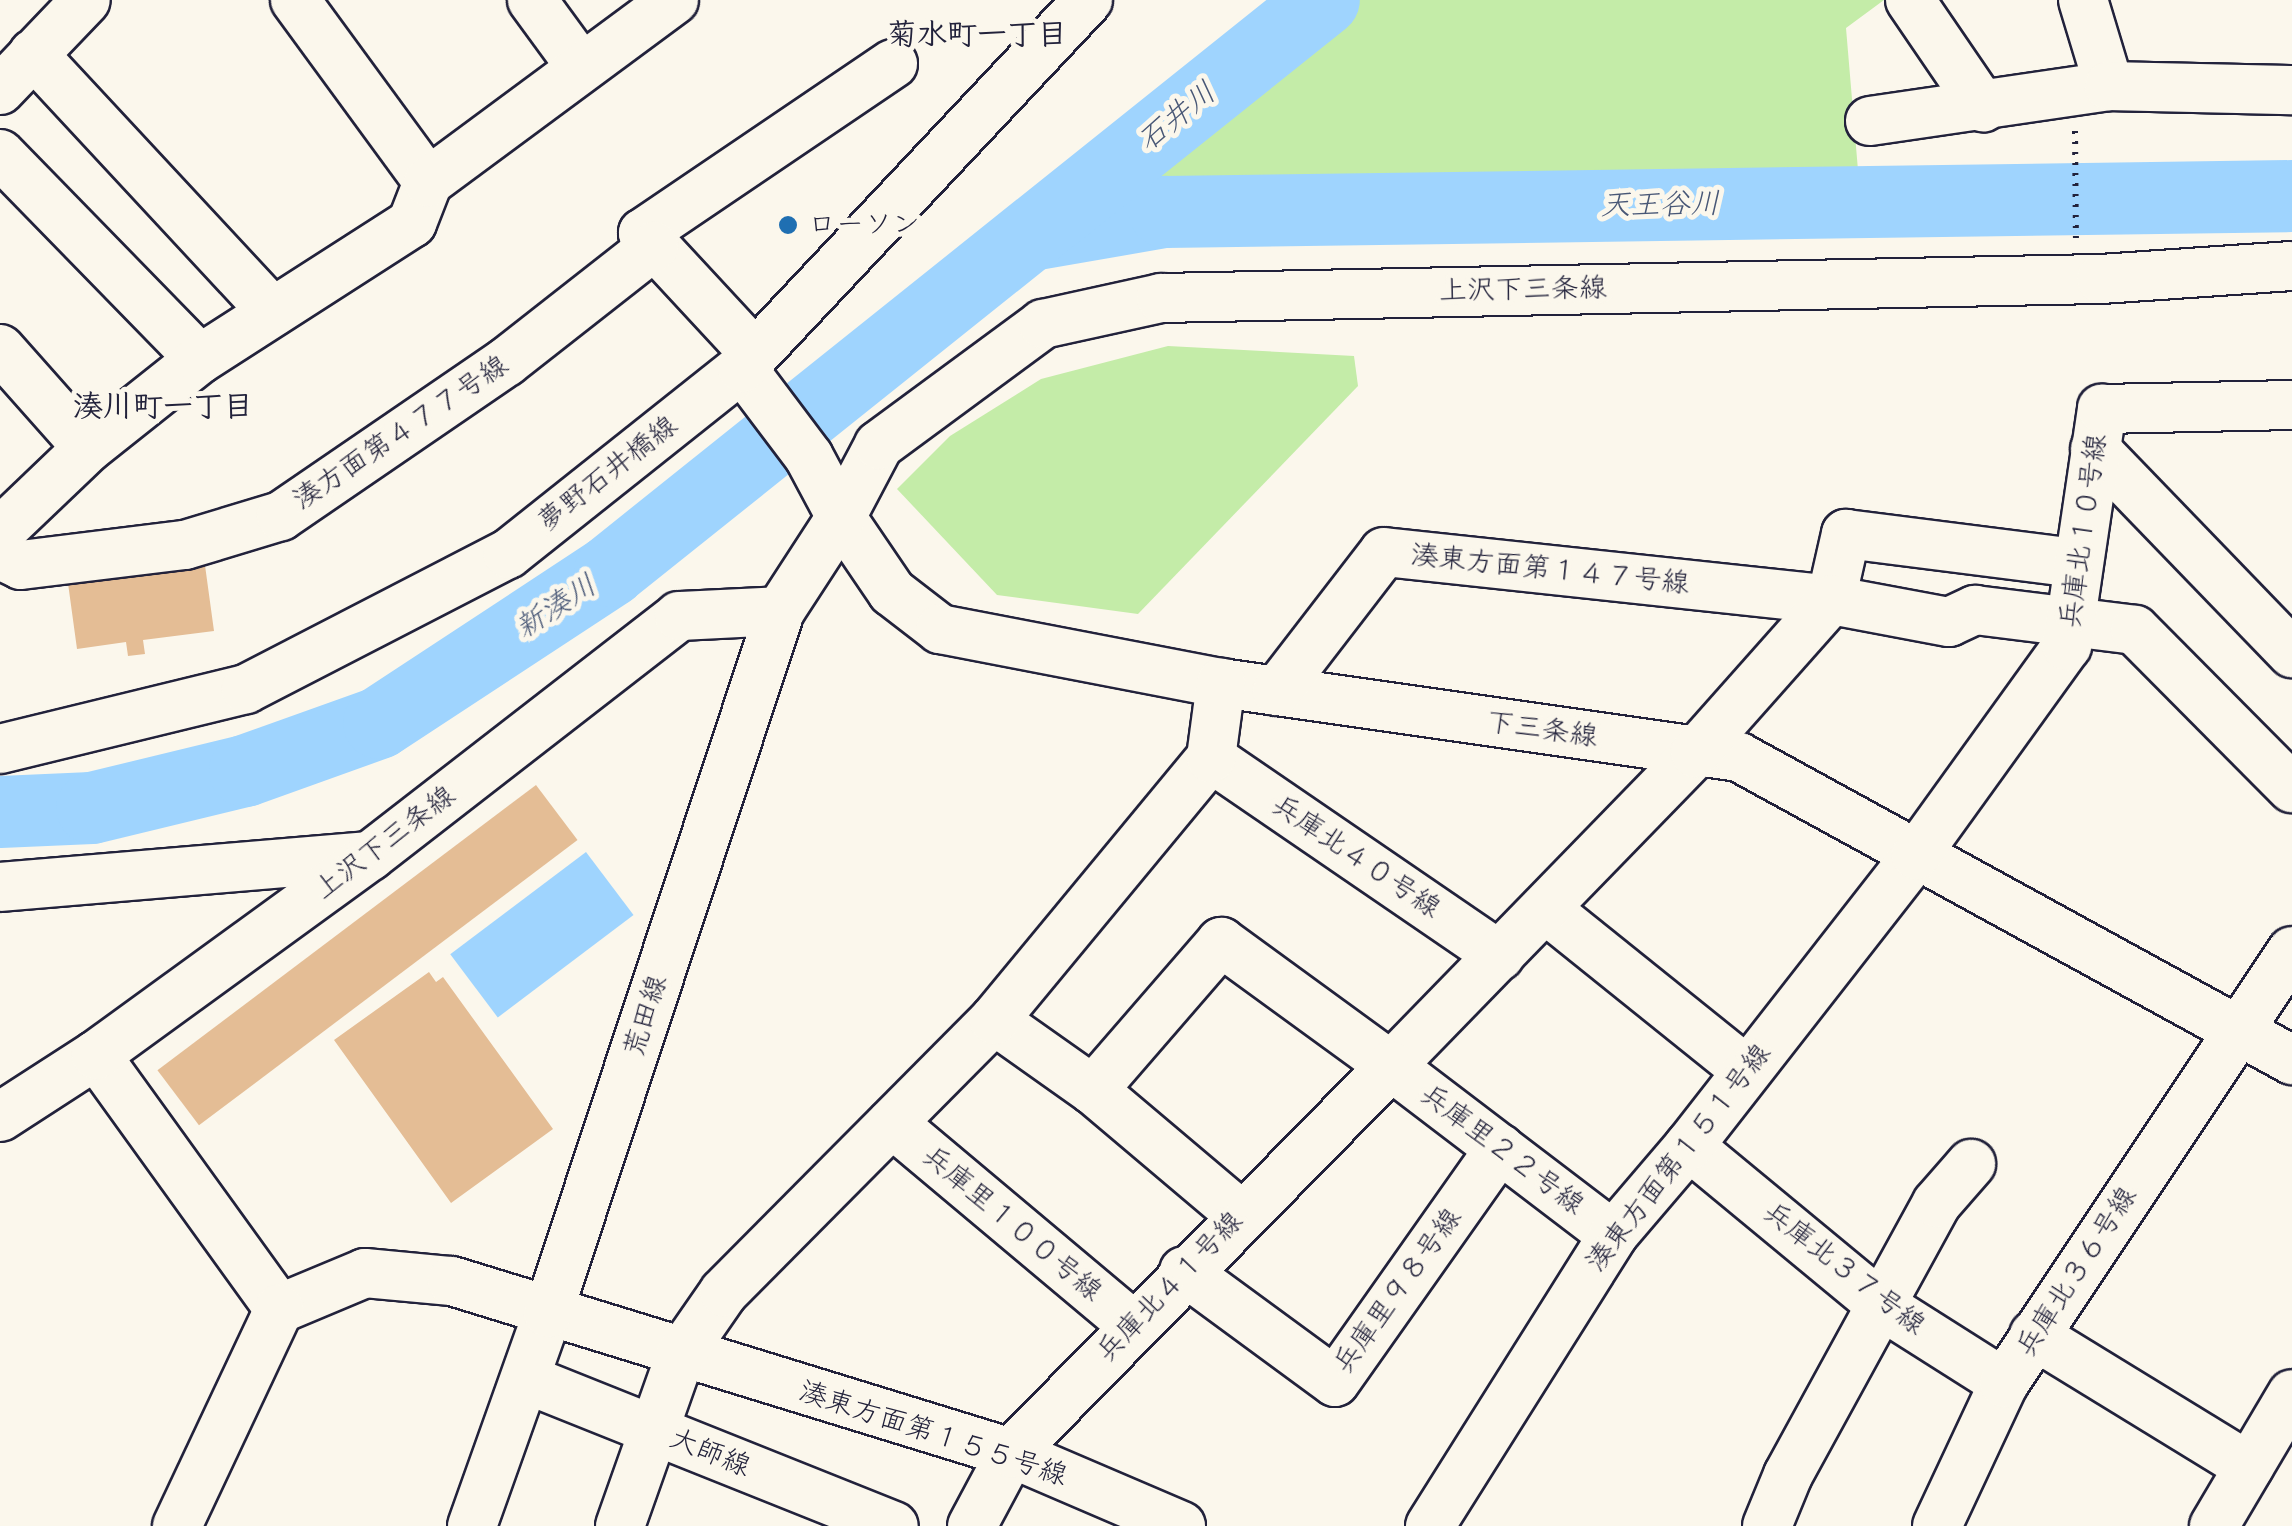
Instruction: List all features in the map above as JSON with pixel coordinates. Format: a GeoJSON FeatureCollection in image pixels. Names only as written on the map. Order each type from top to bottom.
{"type":"FeatureCollection","features":[{"type":"Feature","properties":{"kind":"street"},"geometry":{"type":"LineString","coordinates":[[295,0],[428,182]]}},
{"type":"Feature","properties":{"kind":"street"},"geometry":{"type":"LineString","coordinates":[[532,0],[581,67]]}},
{"type":"Feature","properties":{"kind":"street"},"geometry":{"type":"LineString","coordinates":[[0,532],[88,448],[200,359],[412,223],[428,182],[674,0]]}},
{"type":"Feature","properties":{"kind":"street","name":"夢野石井橋線"},"geometry":{"type":"LineString","coordinates":[[0,749],[246,689],[508,554],[754,374],[1088,0]]}},
{"type":"Feature","properties":{"kind":"street"},"geometry":{"type":"LineString","coordinates":[[1910,0],[1983,106]]}},
{"type":"Feature","properties":{"kind":"street"},"geometry":{"type":"LineString","coordinates":[[2083,0],[2092,100]]}},
{"type":"Feature","properties":{"kind":"street"},"geometry":{"type":"LineString","coordinates":[[0,90],[74,3]]}},
{"type":"Feature","properties":{"kind":"street"},"geometry":{"type":"LineString","coordinates":[[33,54],[274,312]]}},
{"type":"Feature","properties":{"kind":"street"},"geometry":{"type":"LineString","coordinates":[[654,246],[643,233],[893,64]]}},
{"type":"Feature","properties":{"kind":"street"},"geometry":{"type":"LineString","coordinates":[[1870,121],[1983,106],[2292,90]]}},
{"type":"Feature","properties":{"kind":"street"},"geometry":{"type":"LineString","coordinates":[[0,154],[200,359]]}},
{"type":"Feature","properties":{"kind":"street","name":"下三条線"},"geometry":{"type":"LineString","coordinates":[[654,246],[754,374],[809,457],[841,518],[892,592],[940,629],[1220,683],[1739,758],[2292,1060]]}},
{"type":"Feature","properties":{"kind":"street","name":"湊方面第４７７号線"},"geometry":{"type":"LineString","coordinates":[[0,555],[21,565],[186,545],[281,516],[506,362],[654,246]]}},
{"type":"Feature","properties":{"kind":"street","name":"上沢下三条線"},"geometry":{"type":"LineString","coordinates":[[841,518],[879,445],[1043,324],[1161,298],[2076,280],[2292,266]]}},
{"type":"Feature","properties":{"kind":"street"},"geometry":{"type":"LineString","coordinates":[[0,348],[88,448]]}},
{"type":"Feature","properties":{"kind":"street","name":"兵庫北１０号線"},"geometry":{"type":"LineString","coordinates":[[1916,854],[2067,646],[2102,409],[2292,404]]}},
{"type":"Feature","properties":{"kind":"street"},"geometry":{"type":"LineString","coordinates":[[2095,449],[2292,652]]}},
{"type":"Feature","properties":{"kind":"street","name":"荒田線"},"geometry":{"type":"LineString","coordinates":[[472,1526],[526,1380],[780,611],[841,518]]}},
{"type":"Feature","properties":{"kind":"street"},"geometry":{"type":"LineString","coordinates":[[2078,563],[1846,534],[1830,600],[1949,622],[1975,610],[2135,630],[2292,788]]}},
{"type":"Feature","properties":{"kind":"street","name":"湊東方面第１４７号線"},"geometry":{"type":"LineString","coordinates":[[1277,691],[1384,552],[1830,600]]}},
{"type":"Feature","properties":{"kind":"street","name":"兵庫北４１号線"},"geometry":{"type":"LineString","coordinates":[[972,1526],[1011,1453],[1184,1271],[1547,910],[1695,753],[1830,600]]}},
{"type":"Feature","properties":{"kind":"street","name":"上沢下三条線"},"geometry":{"type":"LineString","coordinates":[[0,1117],[96,1055],[370,856],[679,616],[780,611]]}},
{"type":"Feature","properties":{"kind":"street"},"geometry":{"type":"LineString","coordinates":[[620,1526],[681,1354],[724,1292],[994,1020],[1212,758],[1220,683]]}},
{"type":"Feature","properties":{"kind":"street","name":"兵庫北４０号線"},"geometry":{"type":"LineString","coordinates":[[1212,758],[1500,956]]}},
{"type":"Feature","properties":{"kind":"street","name":"湊東方面第１５１号線"},"geometry":{"type":"LineString","coordinates":[[1430,1526],[1613,1235],[1689,1146],[1916,854]]}},
{"type":"Feature","properties":{"kind":"street"},"geometry":{"type":"LineString","coordinates":[[0,887],[370,856]]}},
{"type":"Feature","properties":{"kind":"street"},"geometry":{"type":"LineString","coordinates":[[1547,910],[1746,1070]]}},
{"type":"Feature","properties":{"kind":"street"},"geometry":{"type":"LineString","coordinates":[[1093,1090],[1221,942],[1391,1066]]}},
{"type":"Feature","properties":{"kind":"street","name":"兵庫北３６号線"},"geometry":{"type":"LineString","coordinates":[[1937,1526],[2004,1383],[2292,951]]}},
{"type":"Feature","properties":{"kind":"street"},"geometry":{"type":"LineString","coordinates":[[994,1020],[1093,1090],[1241,1215]]}},
{"type":"Feature","properties":{"kind":"street"},"geometry":{"type":"LineString","coordinates":[[96,1055],[279,1310],[177,1526]]}},
{"type":"Feature","properties":{"kind":"street","name":"兵庫里２２号線"},"geometry":{"type":"LineString","coordinates":[[1391,1066],[1613,1235]]}},
{"type":"Feature","properties":{"kind":"street","name":"兵庫里１００号線"},"geometry":{"type":"LineString","coordinates":[[892,1123],[1133,1325]]}},
{"type":"Feature","properties":{"kind":"street","name":"兵庫北３７号線"},"geometry":{"type":"LineString","coordinates":[[1689,1146],[1881,1304],[2004,1383]]}},
{"type":"Feature","properties":{"kind":"street","name":"兵庫里９８号線"},"geometry":{"type":"LineString","coordinates":[[1184,1271],[1335,1382],[1500,1148]]}},
{"type":"Feature","properties":{"kind":"street"},"geometry":{"type":"LineString","coordinates":[[1767,1526],[1788,1475],[1937,1203],[1971,1164]]}},
{"type":"Feature","properties":{"kind":"street","name":"湊東方面第１５５号線"},"geometry":{"type":"LineString","coordinates":[[279,1310],[365,1272],[452,1281],[1011,1453],[1181,1526]]}},
{"type":"Feature","properties":{"kind":"street"},"geometry":{"type":"LineString","coordinates":[[2034,1335],[2249,1467]]}},
{"type":"Feature","properties":{"kind":"street","name":"大師線"},"geometry":{"type":"LineString","coordinates":[[526,1380],[894,1526]]}},
{"type":"Feature","properties":{"kind":"street"},"geometry":{"type":"LineString","coordinates":[[2214,1526],[2292,1394]]}},
{"type":"Feature","properties":{"kind":"path"},"geometry":{"type":"LineString","coordinates":[[2076,240],[2092,100]]}},
{"type":"Feature","properties":{"kind":"green space"},"geometry":{"type":"Polygon","coordinates":[[[1359,0],[1884,0],[1846,28],[1859,182],[1112,204],[1359,0]]]}},
{"type":"Feature","properties":{"kind":"green space"},"geometry":{"type":"Polygon","coordinates":[[[1168,346],[1354,356],[1358,386],[1138,614],[997,595],[897,489],[950,436],[1041,379],[1168,346]]]}},
{"type":"Feature","properties":{"kind":"water"},"geometry":{"type":"Polygon","coordinates":[[[586,852],[634,915],[498,1017],[450,954],[586,852]]]}},
{"type":"Feature","properties":{"kind":"building"},"geometry":{"type":"Polygon","coordinates":[[[204,558],[214,631],[143,640],[145,654],[128,656],[126,642],[77,649],[67,576],[204,558]]]}},
{"type":"Feature","properties":{"kind":"building"},"geometry":{"type":"Polygon","coordinates":[[[536,785],[578,840],[199,1125],[157,1070],[536,785]]]}},
{"type":"Feature","properties":{"kind":"building"},"geometry":{"type":"Polygon","coordinates":[[[429,972],[436,982],[443,977],[553,1129],[451,1203],[334,1040],[429,972]]]}},
{"type":"Feature","properties":{"kind":"waterway","name":"新湊川"},"geometry":{"type":"LineString","coordinates":[[0,812],[92,808],[245,771],[379,723],[610,571],[1324,0]]}},
{"type":"Feature","properties":{"kind":"waterway","name":"天王谷川"},"geometry":{"type":"LineString","coordinates":[[1037,234],[1165,212],[2292,196]]}},
{"type":"Feature","properties":{"kind":"place","name":"ローソン"},"geometry":{"type":"Point","coordinates":[788,225]}},
{"type":"Feature","properties":{"kind":"district","name":"菊水町一丁目"},"geometry":{"type":"Point","coordinates":[977,35]}},
{"type":"Feature","properties":{"kind":"district","name":"湊川町一丁目"},"geometry":{"type":"Point","coordinates":[163,407]}},
{"type":"Feature","properties":{"kind":"water label","name":"石井川"},"geometry":{"type":"Point","coordinates":[1177,117]}}]}
